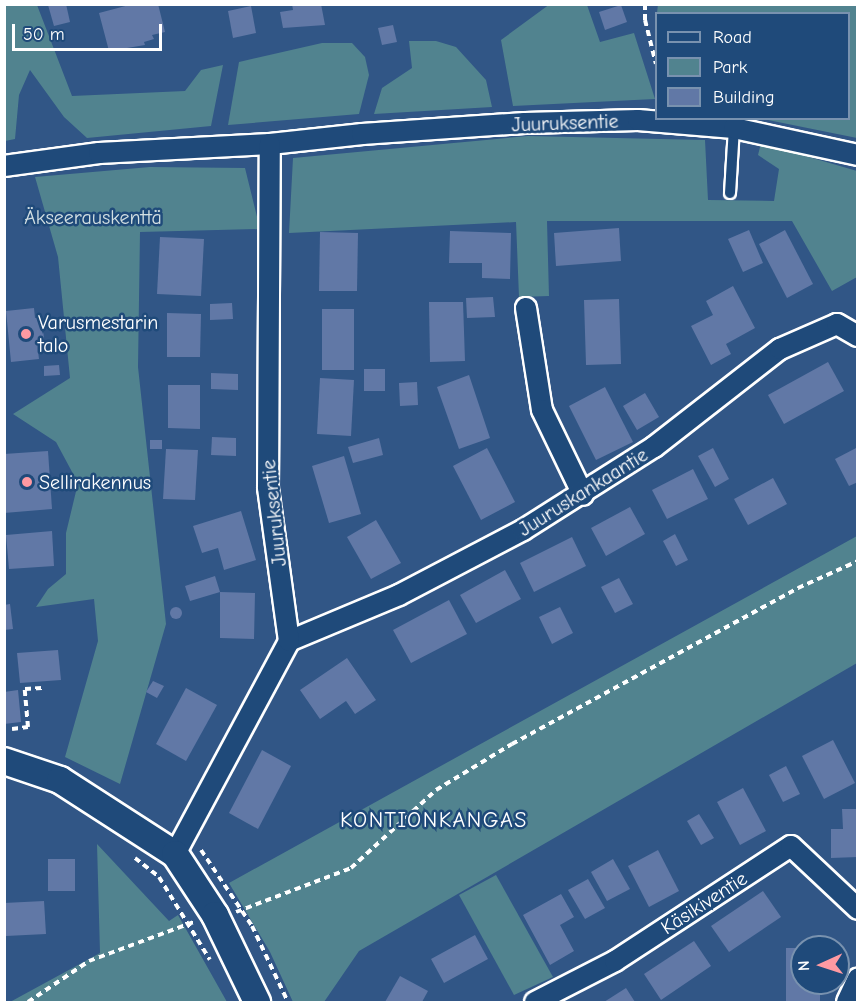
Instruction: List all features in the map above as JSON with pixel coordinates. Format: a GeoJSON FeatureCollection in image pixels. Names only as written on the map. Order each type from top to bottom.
{"type":"FeatureCollection","features":[{"type":"Feature","properties":{"kind":"street","name":"Juuruksentie"},"geometry":{"type":"LineString","coordinates":[[4,166],[99,153],[270,144],[525,123],[677,121],[734,128],[858,155]]}},
{"type":"Feature","properties":{"kind":"street","name":"Juuruksentie"},"geometry":{"type":"LineString","coordinates":[[270,144],[267,487],[289,641]]}},
{"type":"Feature","properties":{"kind":"street"},"geometry":{"type":"LineString","coordinates":[[526,308],[542,410],[583,495]]}},
{"type":"Feature","properties":{"kind":"street","name":"Juuruskankaantie"},"geometry":{"type":"LineString","coordinates":[[289,641],[399,595],[583,495],[654,447],[780,349],[837,324],[858,336]]}},
{"type":"Feature","properties":{"kind":"street"},"geometry":{"type":"LineString","coordinates":[[175,854],[289,641]]}},
{"type":"Feature","properties":{"kind":"street"},"geometry":{"type":"LineString","coordinates":[[4,761],[60,780],[175,854],[214,915],[258,1002]]}},
{"type":"Feature","properties":{"kind":"street","name":"Käsikiventie"},"geometry":{"type":"LineString","coordinates":[[535,1002],[615,961],[791,846],[858,909]]}},
{"type":"Feature","properties":{"kind":"street"},"geometry":{"type":"LineString","coordinates":[[847,1002],[858,978]]}},
{"type":"Feature","properties":{"kind":"lane"},"geometry":{"type":"LineString","coordinates":[[730,192],[734,128]]}},
{"type":"Feature","properties":{"kind":"path"},"geometry":{"type":"LineString","coordinates":[[645,4],[645,20],[655,57]]}},
{"type":"Feature","properties":{"kind":"path"},"geometry":{"type":"LineString","coordinates":[[28,1002],[89,961],[214,915],[243,911],[351,868],[436,790],[483,761],[798,588],[858,561]]}},
{"type":"Feature","properties":{"kind":"path"},"geometry":{"type":"LineString","coordinates":[[12,729],[28,728],[25,689],[42,688]]}},
{"type":"Feature","properties":{"kind":"path"},"geometry":{"type":"LineString","coordinates":[[127,852],[159,877],[211,962]]}},
{"type":"Feature","properties":{"kind":"green space"},"geometry":{"type":"Polygon","coordinates":[[[5,4],[37,5],[72,96],[185,91],[201,70],[223,65],[211,126],[87,138],[64,117],[30,70],[19,95],[15,139],[5,141],[5,4]]]}},
{"type":"Feature","properties":{"kind":"green space"},"geometry":{"type":"Polygon","coordinates":[[[550,4],[587,5],[600,42],[634,33],[655,99],[513,106],[501,40],[550,4]]]}},
{"type":"Feature","properties":{"kind":"green space"},"geometry":{"type":"Polygon","coordinates":[[[658,4],[857,5],[857,138],[768,120],[850,120],[850,12],[657,12],[658,4]]]}},
{"type":"Feature","properties":{"kind":"green space"},"geometry":{"type":"Polygon","coordinates":[[[409,41],[436,41],[456,47],[486,80],[492,107],[374,114],[382,88],[412,68],[409,41]]]}},
{"type":"Feature","properties":{"kind":"green space"},"geometry":{"type":"Polygon","coordinates":[[[322,43],[352,43],[365,57],[369,75],[359,114],[228,125],[239,62],[322,43]]]}},
{"type":"Feature","properties":{"kind":"green space"},"geometry":{"type":"Polygon","coordinates":[[[528,136],[705,140],[708,200],[774,201],[779,169],[758,155],[761,143],[857,171],[857,277],[832,291],[792,221],[547,221],[549,296],[519,297],[516,222],[289,233],[293,158],[528,136]]]}},
{"type":"Feature","properties":{"kind":"green space","name":"Äkseerauskenttä"},"geometry":{"type":"Polygon","coordinates":[[[150,167],[245,168],[260,229],[140,232],[138,367],[166,624],[120,784],[65,757],[98,641],[94,599],[36,607],[48,589],[66,574],[66,533],[78,483],[56,442],[13,414],[70,378],[58,257],[35,177],[150,167]]]}},
{"type":"Feature","properties":{"kind":"green space"},"geometry":{"type":"Polygon","coordinates":[[[857,536],[857,663],[359,951],[324,1002],[293,1002],[270,952],[229,883],[857,536]]]}},
{"type":"Feature","properties":{"kind":"green space"},"geometry":{"type":"Polygon","coordinates":[[[97,844],[169,921],[178,915],[227,1002],[10,1002],[100,953],[97,844]]]}},
{"type":"Feature","properties":{"kind":"green space"},"geometry":{"type":"Polygon","coordinates":[[[496,875],[553,977],[514,995],[459,895],[496,875]]]}},
{"type":"Feature","properties":{"kind":"building"},"geometry":{"type":"Polygon","coordinates":[[[66,4],[70,22],[54,26],[48,5],[66,4]]]}},
{"type":"Feature","properties":{"kind":"building"},"geometry":{"type":"Polygon","coordinates":[[[133,4],[158,4],[165,32],[152,35],[154,39],[144,42],[145,45],[109,51],[99,13],[133,4]]]}},
{"type":"Feature","properties":{"kind":"building"},"geometry":{"type":"Polygon","coordinates":[[[292,4],[321,4],[325,25],[283,28],[280,12],[293,10],[292,4]]]}},
{"type":"Feature","properties":{"kind":"building"},"geometry":{"type":"Polygon","coordinates":[[[621,5],[627,22],[605,30],[599,12],[621,5]]]}},
{"type":"Feature","properties":{"kind":"building"},"geometry":{"type":"Polygon","coordinates":[[[251,6],[256,33],[233,38],[228,11],[251,6]]]}},
{"type":"Feature","properties":{"kind":"building"},"geometry":{"type":"Polygon","coordinates":[[[393,25],[397,42],[382,45],[378,28],[393,25]]]}},
{"type":"Feature","properties":{"kind":"building"},"geometry":{"type":"Polygon","coordinates":[[[619,228],[621,261],[556,266],[554,233],[619,228]]]}},
{"type":"Feature","properties":{"kind":"building"},"geometry":{"type":"Polygon","coordinates":[[[749,230],[763,263],[743,272],[728,239],[749,230]]]}},
{"type":"Feature","properties":{"kind":"building"},"geometry":{"type":"Polygon","coordinates":[[[785,230],[813,284],[787,298],[759,244],[785,230]]]}},
{"type":"Feature","properties":{"kind":"building"},"geometry":{"type":"Polygon","coordinates":[[[450,231],[511,233],[510,279],[482,278],[482,263],[449,263],[450,231]]]}},
{"type":"Feature","properties":{"kind":"building"},"geometry":{"type":"Polygon","coordinates":[[[320,232],[358,233],[357,291],[319,291],[320,232]]]}},
{"type":"Feature","properties":{"kind":"building"},"geometry":{"type":"Polygon","coordinates":[[[160,237],[204,239],[201,296],[157,294],[160,237]]]}},
{"type":"Feature","properties":{"kind":"building"},"geometry":{"type":"Polygon","coordinates":[[[733,286],[755,328],[726,344],[731,354],[711,365],[691,326],[713,315],[706,301],[733,286]]]}},
{"type":"Feature","properties":{"kind":"building"},"geometry":{"type":"Polygon","coordinates":[[[493,297],[495,317],[467,318],[466,298],[493,297]]]}},
{"type":"Feature","properties":{"kind":"building"},"geometry":{"type":"Polygon","coordinates":[[[619,299],[621,364],[586,365],[584,300],[619,299]]]}},
{"type":"Feature","properties":{"kind":"building"},"geometry":{"type":"Polygon","coordinates":[[[429,302],[463,302],[465,361],[430,362],[429,302]]]}},
{"type":"Feature","properties":{"kind":"building"},"geometry":{"type":"Polygon","coordinates":[[[232,303],[233,319],[210,320],[210,304],[232,303]]]}},
{"type":"Feature","properties":{"kind":"building","name":"Varusmestarin talo"},"geometry":{"type":"Polygon","coordinates":[[[34,308],[35,318],[42,317],[45,350],[38,351],[39,359],[11,362],[6,311],[34,308]]]}},
{"type":"Feature","properties":{"kind":"building"},"geometry":{"type":"Polygon","coordinates":[[[322,309],[354,309],[354,370],[322,370],[322,309]]]}},
{"type":"Feature","properties":{"kind":"building"},"geometry":{"type":"Polygon","coordinates":[[[167,313],[201,314],[200,357],[167,357],[167,313]]]}},
{"type":"Feature","properties":{"kind":"building"},"geometry":{"type":"Polygon","coordinates":[[[828,362],[844,391],[784,424],[768,395],[828,362]]]}},
{"type":"Feature","properties":{"kind":"building"},"geometry":{"type":"Polygon","coordinates":[[[59,365],[60,375],[44,376],[44,366],[59,365]]]}},
{"type":"Feature","properties":{"kind":"building"},"geometry":{"type":"Polygon","coordinates":[[[364,369],[385,369],[385,391],[364,391],[364,369]]]}},
{"type":"Feature","properties":{"kind":"building"},"geometry":{"type":"Polygon","coordinates":[[[211,373],[238,374],[238,390],[211,389],[211,373]]]}},
{"type":"Feature","properties":{"kind":"building"},"geometry":{"type":"Polygon","coordinates":[[[469,375],[490,438],[459,449],[437,387],[469,375]]]}},
{"type":"Feature","properties":{"kind":"building"},"geometry":{"type":"Polygon","coordinates":[[[320,378],[354,380],[351,436],[317,434],[320,378]]]}},
{"type":"Feature","properties":{"kind":"building"},"geometry":{"type":"Polygon","coordinates":[[[417,382],[418,405],[400,406],[399,383],[417,382]]]}},
{"type":"Feature","properties":{"kind":"building"},"geometry":{"type":"Polygon","coordinates":[[[168,385],[200,385],[200,429],[168,428],[168,385]]]}},
{"type":"Feature","properties":{"kind":"building"},"geometry":{"type":"Polygon","coordinates":[[[605,387],[633,442],[596,460],[569,406],[605,387]]]}},
{"type":"Feature","properties":{"kind":"building"},"geometry":{"type":"Polygon","coordinates":[[[645,393],[659,417],[637,430],[623,406],[645,393]]]}},
{"type":"Feature","properties":{"kind":"building"},"geometry":{"type":"Polygon","coordinates":[[[212,437],[236,438],[236,456],[211,455],[212,437]]]}},
{"type":"Feature","properties":{"kind":"building"},"geometry":{"type":"Polygon","coordinates":[[[379,438],[383,455],[353,463],[348,447],[379,438]]]}},
{"type":"Feature","properties":{"kind":"building"},"geometry":{"type":"Polygon","coordinates":[[[150,440],[162,440],[162,449],[150,449],[150,440]]]}},
{"type":"Feature","properties":{"kind":"building"},"geometry":{"type":"Polygon","coordinates":[[[858,447],[858,482],[849,486],[835,459],[858,447]]]}},
{"type":"Feature","properties":{"kind":"building"},"geometry":{"type":"Polygon","coordinates":[[[487,448],[515,502],[481,520],[453,466],[487,448]]]}},
{"type":"Feature","properties":{"kind":"building"},"geometry":{"type":"Polygon","coordinates":[[[713,448],[729,479],[715,487],[698,456],[713,448]]]}},
{"type":"Feature","properties":{"kind":"building"},"geometry":{"type":"Polygon","coordinates":[[[166,449],[198,450],[195,500],[163,499],[166,449]]]}},
{"type":"Feature","properties":{"kind":"building","name":"Sellirakennus"},"geometry":{"type":"Polygon","coordinates":[[[48,451],[52,509],[4,513],[4,454],[48,451]]]}},
{"type":"Feature","properties":{"kind":"building"},"geometry":{"type":"Polygon","coordinates":[[[344,456],[361,514],[329,523],[312,466],[344,456]]]}},
{"type":"Feature","properties":{"kind":"building"},"geometry":{"type":"Polygon","coordinates":[[[693,469],[708,499],[667,519],[652,490],[693,469]]]}},
{"type":"Feature","properties":{"kind":"building"},"geometry":{"type":"Polygon","coordinates":[[[773,478],[787,504],[748,525],[734,499],[773,478]]]}},
{"type":"Feature","properties":{"kind":"building"},"geometry":{"type":"Polygon","coordinates":[[[630,507],[645,534],[606,556],[591,528],[630,507]]]}},
{"type":"Feature","properties":{"kind":"building"},"geometry":{"type":"Polygon","coordinates":[[[241,511],[256,560],[224,570],[218,548],[202,553],[193,526],[241,511]]]}},
{"type":"Feature","properties":{"kind":"building"},"geometry":{"type":"Polygon","coordinates":[[[376,520],[401,563],[371,579],[347,537],[376,520]]]}},
{"type":"Feature","properties":{"kind":"building"},"geometry":{"type":"Polygon","coordinates":[[[52,531],[54,566],[9,569],[6,535],[52,531]]]}},
{"type":"Feature","properties":{"kind":"building"},"geometry":{"type":"Polygon","coordinates":[[[675,534],[688,560],[676,566],[663,541],[675,534]]]}},
{"type":"Feature","properties":{"kind":"building"},"geometry":{"type":"Polygon","coordinates":[[[572,537],[586,566],[534,592],[520,563],[572,537]]]}},
{"type":"Feature","properties":{"kind":"building"},"geometry":{"type":"Polygon","coordinates":[[[505,570],[521,599],[476,623],[460,595],[505,570]]]}},
{"type":"Feature","properties":{"kind":"building"},"geometry":{"type":"Polygon","coordinates":[[[215,576],[220,592],[190,601],[185,586],[215,576]]]}},
{"type":"Feature","properties":{"kind":"building"},"geometry":{"type":"Polygon","coordinates":[[[619,578],[633,604],[615,613],[601,587],[619,578]]]}},
{"type":"Feature","properties":{"kind":"building"},"geometry":{"type":"Polygon","coordinates":[[[220,592],[255,593],[254,639],[220,638],[220,592]]]}},
{"type":"Feature","properties":{"kind":"building"},"geometry":{"type":"Polygon","coordinates":[[[449,600],[467,634],[411,663],[393,630],[449,600]]]}},
{"type":"Feature","properties":{"kind":"building"},"geometry":{"type":"Polygon","coordinates":[[[10,604],[13,629],[4,630],[4,605],[10,604]]]}},
{"type":"Feature","properties":{"kind":"building"},"geometry":{"type":"Polygon","coordinates":[[[178,607],[182,613],[178,619],[174,619],[170,611],[178,607]]]}},
{"type":"Feature","properties":{"kind":"building"},"geometry":{"type":"Polygon","coordinates":[[[560,607],[573,633],[552,644],[539,617],[560,607]]]}},
{"type":"Feature","properties":{"kind":"building"},"geometry":{"type":"Polygon","coordinates":[[[58,650],[61,680],[20,683],[17,653],[58,650]]]}},
{"type":"Feature","properties":{"kind":"building"},"geometry":{"type":"Polygon","coordinates":[[[347,658],[376,700],[355,714],[346,701],[320,719],[300,690],[347,658]]]}},
{"type":"Feature","properties":{"kind":"building"},"geometry":{"type":"Polygon","coordinates":[[[153,681],[164,686],[157,698],[146,692],[153,681]]]}},
{"type":"Feature","properties":{"kind":"building"},"geometry":{"type":"Polygon","coordinates":[[[186,688],[217,705],[186,761],[156,744],[186,688]]]}},
{"type":"Feature","properties":{"kind":"building"},"geometry":{"type":"Polygon","coordinates":[[[18,690],[21,722],[4,724],[4,692],[18,690]]]}},
{"type":"Feature","properties":{"kind":"building"},"geometry":{"type":"Polygon","coordinates":[[[833,740],[855,783],[824,799],[802,756],[833,740]]]}},
{"type":"Feature","properties":{"kind":"building"},"geometry":{"type":"Polygon","coordinates":[[[262,750],[291,766],[258,829],[229,813],[262,750]]]}},
{"type":"Feature","properties":{"kind":"building"},"geometry":{"type":"Polygon","coordinates":[[[786,766],[800,794],[783,802],[769,775],[786,766]]]}},
{"type":"Feature","properties":{"kind":"building"},"geometry":{"type":"Polygon","coordinates":[[[743,788],[766,831],[740,845],[717,802],[743,788]]]}},
{"type":"Feature","properties":{"kind":"building"},"geometry":{"type":"Polygon","coordinates":[[[842,809],[858,809],[858,857],[831,858],[831,829],[843,829],[842,809]]]}},
{"type":"Feature","properties":{"kind":"building"},"geometry":{"type":"Polygon","coordinates":[[[699,814],[714,838],[701,845],[687,821],[699,814]]]}},
{"type":"Feature","properties":{"kind":"building"},"geometry":{"type":"Polygon","coordinates":[[[658,850],[679,891],[649,907],[628,866],[658,850]]]}},
{"type":"Feature","properties":{"kind":"building"},"geometry":{"type":"Polygon","coordinates":[[[48,859],[75,859],[75,891],[48,891],[48,859]]]}},
{"type":"Feature","properties":{"kind":"building"},"geometry":{"type":"Polygon","coordinates":[[[613,859],[630,889],[607,901],[591,872],[613,859]]]}},
{"type":"Feature","properties":{"kind":"building"},"geometry":{"type":"Polygon","coordinates":[[[588,879],[605,908],[585,919],[568,890],[588,879]]]}},
{"type":"Feature","properties":{"kind":"building"},"geometry":{"type":"Polygon","coordinates":[[[763,891],[781,917],[729,952],[711,926],[763,891]]]}},
{"type":"Feature","properties":{"kind":"building"},"geometry":{"type":"Polygon","coordinates":[[[561,894],[574,917],[560,925],[574,951],[550,965],[523,915],[561,894]]]}},
{"type":"Feature","properties":{"kind":"building"},"geometry":{"type":"Polygon","coordinates":[[[44,901],[46,934],[6,936],[4,903],[44,901]]]}},
{"type":"Feature","properties":{"kind":"building"},"geometry":{"type":"Polygon","coordinates":[[[475,935],[488,959],[444,983],[431,959],[475,935]]]}},
{"type":"Feature","properties":{"kind":"building"},"geometry":{"type":"Polygon","coordinates":[[[694,941],[711,966],[661,1000],[644,974],[694,941]]]}},
{"type":"Feature","properties":{"kind":"building"},"geometry":{"type":"Polygon","coordinates":[[[786,948],[790,948],[790,995],[820,995],[820,1002],[786,1002],[786,948]]]}},
{"type":"Feature","properties":{"kind":"building"},"geometry":{"type":"Polygon","coordinates":[[[400,976],[428,991],[422,1002],[385,1002],[400,976]]]}},
{"type":"Feature","properties":{"kind":"building"},"geometry":{"type":"Polygon","coordinates":[[[626,988],[635,1002],[604,1002],[626,988]]]}},
{"type":"Feature","properties":{"kind":"place","name":"Varusmestarin talo"},"geometry":{"type":"Point","coordinates":[26,334]}},
{"type":"Feature","properties":{"kind":"place","name":"Sellirakennus"},"geometry":{"type":"Point","coordinates":[27,482]}},
{"type":"Feature","properties":{"kind":"district","name":"KONTIONKANGAS"},"geometry":{"type":"Point","coordinates":[434,821]}}]}
